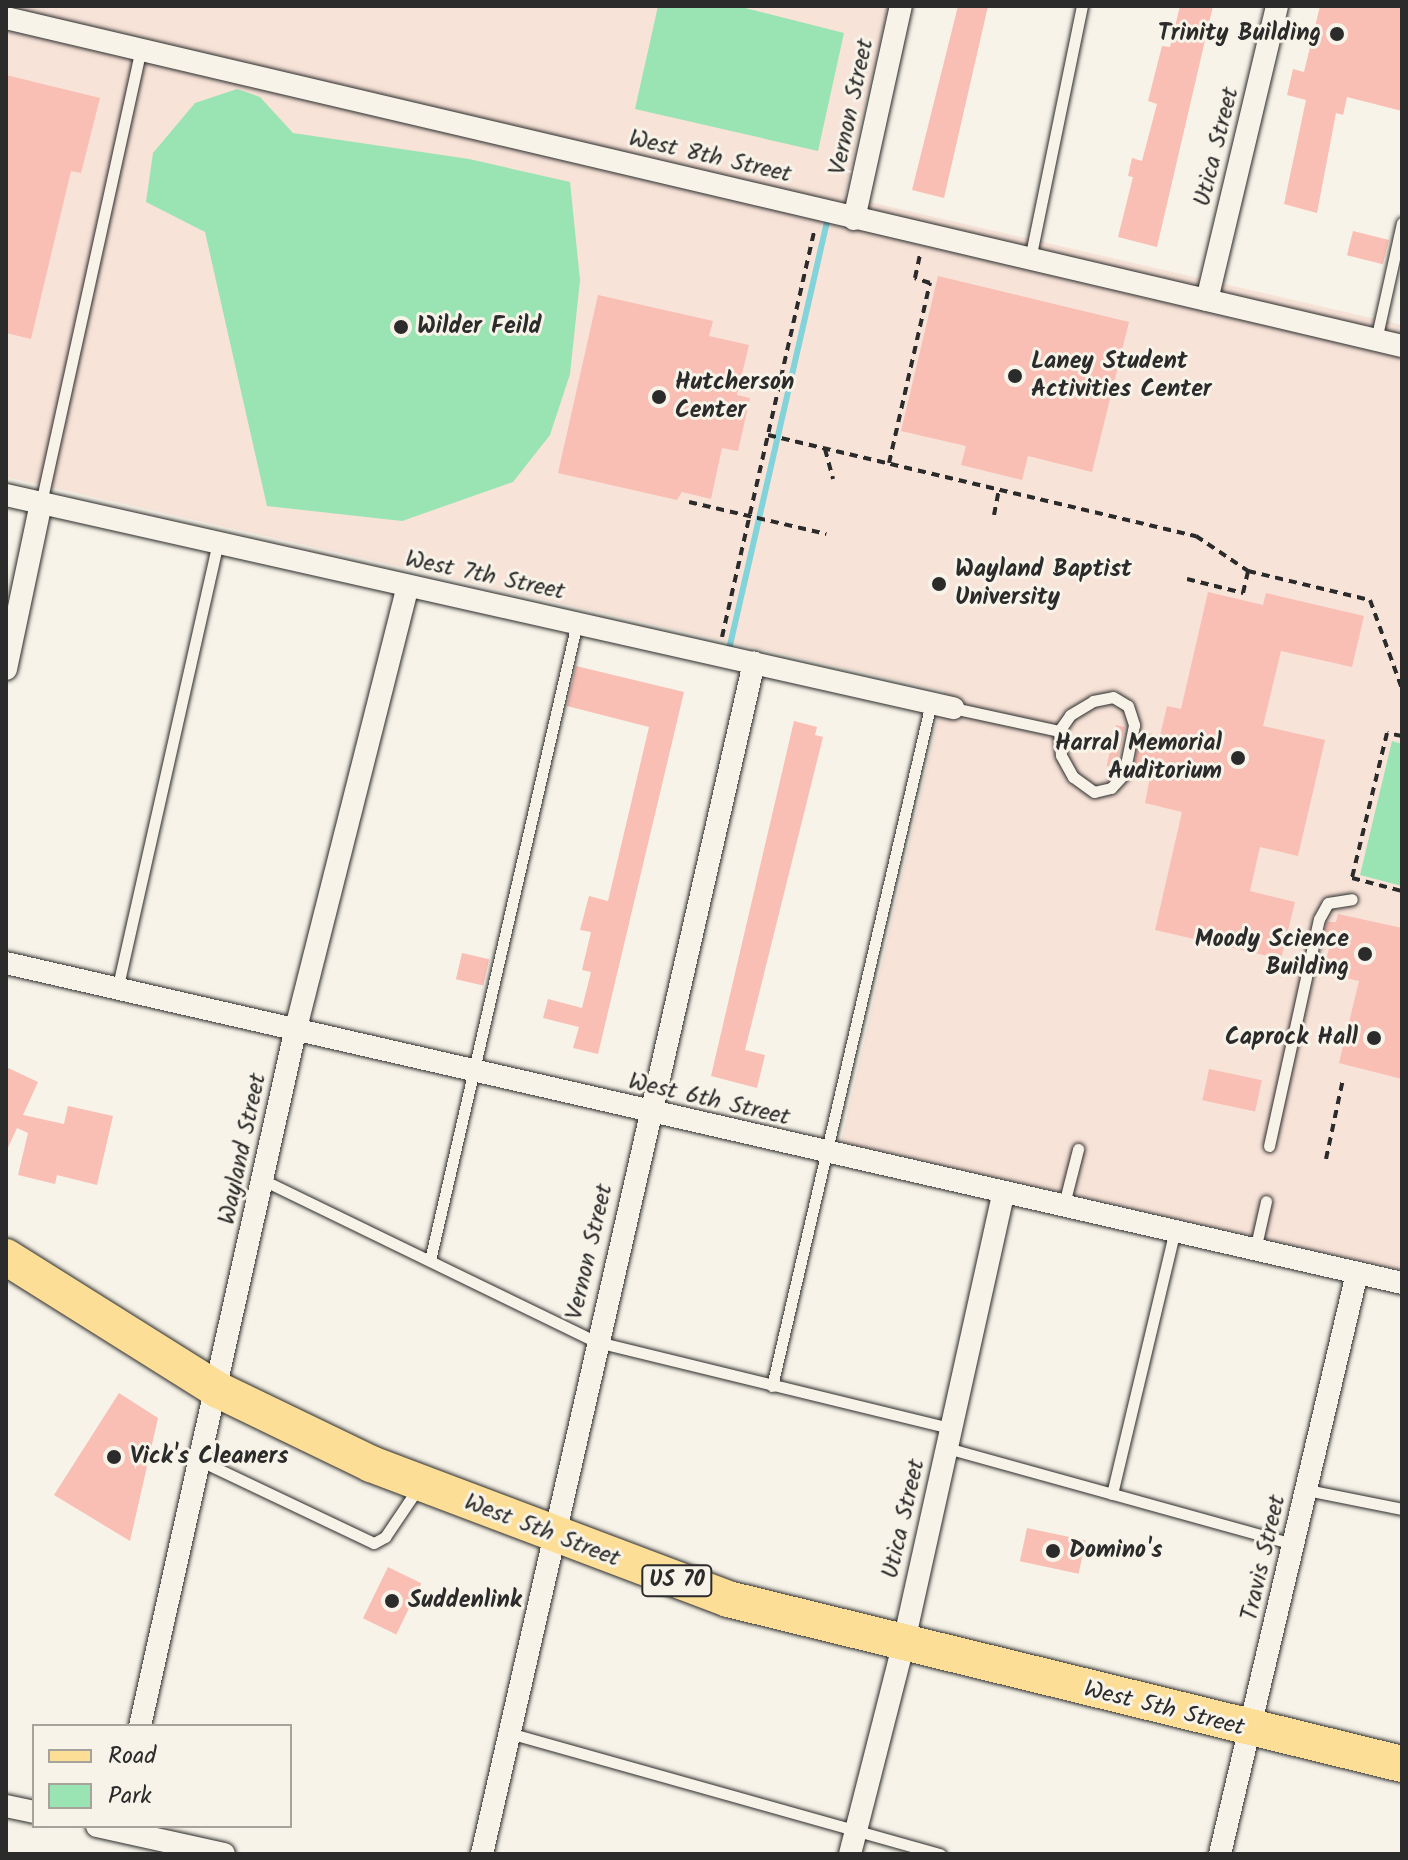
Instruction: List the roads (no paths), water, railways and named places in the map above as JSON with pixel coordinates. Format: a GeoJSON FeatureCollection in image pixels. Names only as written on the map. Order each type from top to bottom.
{"type":"FeatureCollection","features":[{"type":"Feature","properties":{"kind":"main road","name":"West 5th Street"},"geometry":{"type":"LineString","coordinates":[[6,1257],[218,1390],[421,1484],[553,1536],[728,1599],[903,1646],[1402,1764]]}},
{"type":"Feature","properties":{"kind":"street","name":"Vernon Street"},"geometry":{"type":"LineString","coordinates":[[854,219],[901,6]]}},
{"type":"Feature","properties":{"kind":"street","name":"Utica Street"},"geometry":{"type":"LineString","coordinates":[[1207,300],[1277,6]]}},
{"type":"Feature","properties":{"kind":"street","name":"West 8th Street"},"geometry":{"type":"LineString","coordinates":[[6,18],[1402,346]]}},
{"type":"Feature","properties":{"kind":"street","name":"West 7th Street"},"geometry":{"type":"LineString","coordinates":[[6,495],[942,705]]}},
{"type":"Feature","properties":{"kind":"street"},"geometry":{"type":"LineString","coordinates":[[6,669],[41,503]]}},
{"type":"Feature","properties":{"kind":"street","name":"Wayland Street"},"geometry":{"type":"LineString","coordinates":[[140,1724],[218,1390],[295,1032],[408,586]]}},
{"type":"Feature","properties":{"kind":"street","name":"Vernon Street"},"geometry":{"type":"LineString","coordinates":[[482,1854],[648,1112],[754,663]]}},
{"type":"Feature","properties":{"kind":"street","name":"West 6th Street"},"geometry":{"type":"LineString","coordinates":[[6,963],[472,1073],[1402,1283]]}},
{"type":"Feature","properties":{"kind":"street","name":"Utica Street"},"geometry":{"type":"LineString","coordinates":[[853,1843],[903,1646],[1003,1194]]}},
{"type":"Feature","properties":{"kind":"street","name":"Travis Street"},"geometry":{"type":"LineString","coordinates":[[1220,1854],[1357,1273]]}},
{"type":"Feature","properties":{"kind":"street"},"geometry":{"type":"LineString","coordinates":[[6,1806],[32,1812]]}},
{"type":"Feature","properties":{"kind":"street"},"geometry":{"type":"LineString","coordinates":[[114,1828],[224,1854]]}},
{"type":"Feature","properties":{"kind":"lane"},"geometry":{"type":"LineString","coordinates":[[1030,259],[1082,6]]}},
{"type":"Feature","properties":{"kind":"lane"},"geometry":{"type":"LineString","coordinates":[[41,503],[141,49]]}},
{"type":"Feature","properties":{"kind":"lane"},"geometry":{"type":"LineString","coordinates":[[1376,340],[1402,223]]}},
{"type":"Feature","properties":{"kind":"lane"},"geometry":{"type":"LineString","coordinates":[[117,990],[218,542]]}},
{"type":"Feature","properties":{"kind":"lane"},"geometry":{"type":"LineString","coordinates":[[430,1260],[577,623]]}},
{"type":"Feature","properties":{"kind":"lane"},"geometry":{"type":"LineString","coordinates":[[1113,697],[1128,706],[1134,725],[1118,782],[1094,792],[1073,777],[1061,755],[1059,731],[1070,715],[1093,701],[1113,697]]}},
{"type":"Feature","properties":{"kind":"lane"},"geometry":{"type":"LineString","coordinates":[[772,1386],[942,705],[1059,731]]}},
{"type":"Feature","properties":{"kind":"lane"},"geometry":{"type":"LineString","coordinates":[[1269,1146],[1319,919],[1328,903],[1352,899]]}},
{"type":"Feature","properties":{"kind":"lane"},"geometry":{"type":"LineString","coordinates":[[1063,1208],[1078,1149]]}},
{"type":"Feature","properties":{"kind":"lane"},"geometry":{"type":"LineString","coordinates":[[263,1180],[346,1225],[430,1260],[597,1342],[772,1386],[949,1438],[1112,1494],[1294,1544]]}},
{"type":"Feature","properties":{"kind":"lane"},"geometry":{"type":"LineString","coordinates":[[1255,1250],[1266,1201]]}},
{"type":"Feature","properties":{"kind":"lane"},"geometry":{"type":"LineString","coordinates":[[1112,1494],[1174,1233]]}},
{"type":"Feature","properties":{"kind":"lane"},"geometry":{"type":"LineString","coordinates":[[201,1461],[374,1543],[385,1537],[421,1484]]}},
{"type":"Feature","properties":{"kind":"lane"},"geometry":{"type":"LineString","coordinates":[[1307,1490],[1402,1509]]}},
{"type":"Feature","properties":{"kind":"lane"},"geometry":{"type":"LineString","coordinates":[[509,1733],[853,1843],[940,1854]]}},
{"type":"Feature","properties":{"kind":"waterway"},"geometry":{"type":"LineString","coordinates":[[728,654],[828,216]]}},
{"type":"Feature","properties":{"kind":"place","name":"Trinity Building"},"geometry":{"type":"Point","coordinates":[1337,34]}},
{"type":"Feature","properties":{"kind":"place","name":"Wilder Feild"},"geometry":{"type":"Point","coordinates":[401,327]}},
{"type":"Feature","properties":{"kind":"place","name":"Laney Student Activities Center"},"geometry":{"type":"Point","coordinates":[1015,376]}},
{"type":"Feature","properties":{"kind":"place","name":"Hutcherson Center"},"geometry":{"type":"Point","coordinates":[659,397]}},
{"type":"Feature","properties":{"kind":"place","name":"Wayland Baptist University"},"geometry":{"type":"Point","coordinates":[939,584]}},
{"type":"Feature","properties":{"kind":"place","name":"Harral Memorial Auditorium"},"geometry":{"type":"Point","coordinates":[1238,758]}},
{"type":"Feature","properties":{"kind":"place","name":"Moody Science Building"},"geometry":{"type":"Point","coordinates":[1365,954]}},
{"type":"Feature","properties":{"kind":"place","name":"Caprock Hall"},"geometry":{"type":"Point","coordinates":[1374,1038]}},
{"type":"Feature","properties":{"kind":"place","name":"Vick's Cleaners"},"geometry":{"type":"Point","coordinates":[114,1457]}},
{"type":"Feature","properties":{"kind":"place","name":"Domino's"},"geometry":{"type":"Point","coordinates":[1053,1551]}},
{"type":"Feature","properties":{"kind":"place","name":"Suddenlink"},"geometry":{"type":"Point","coordinates":[392,1601]}}]}
